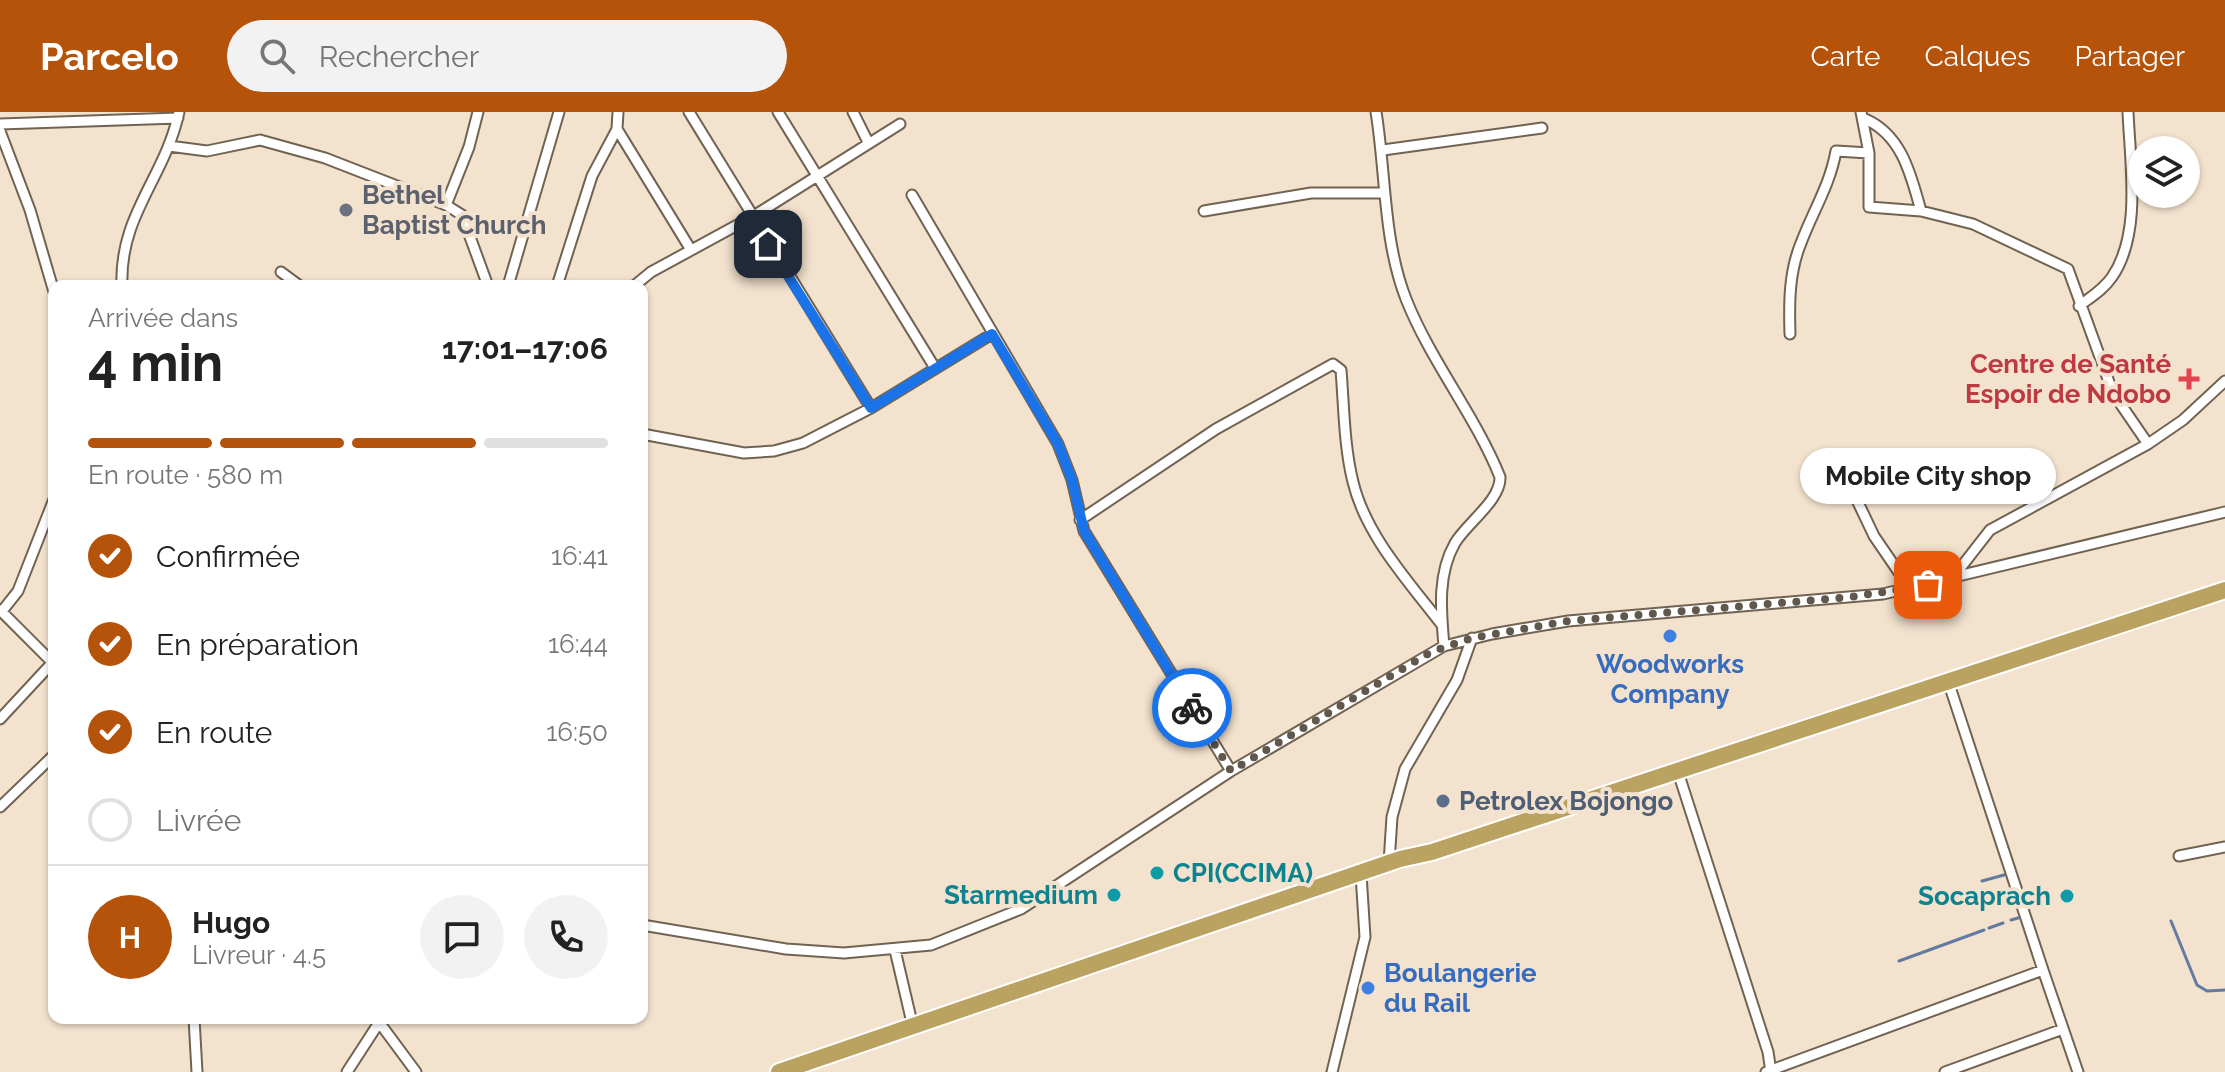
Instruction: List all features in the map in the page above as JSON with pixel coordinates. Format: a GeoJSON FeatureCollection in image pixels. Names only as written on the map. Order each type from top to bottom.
{"type":"FeatureCollection","features":[{"type":"Feature","properties":{"kind":"highway"},"geometry":{"type":"LineString","coordinates":[[1395,861],[1410,851],[1435,842],[1948,681],[2225,579]]}},
{"type":"Feature","properties":{"kind":"highway"},"geometry":{"type":"LineString","coordinates":[[779,1072],[1395,861],[1432,852],[1678,772],[1752,742],[2095,627],[2225,590]]}},
{"type":"Feature","properties":{"kind":"street"},"geometry":{"type":"LineString","coordinates":[[446,205],[469,147],[478,112]]}},
{"type":"Feature","properties":{"kind":"street"},"geometry":{"type":"LineString","coordinates":[[510,280],[559,112]]}},
{"type":"Feature","properties":{"kind":"street"},"geometry":{"type":"LineString","coordinates":[[559,280],[592,176],[617,129],[618,112]]}},
{"type":"Feature","properties":{"kind":"street"},"geometry":{"type":"LineString","coordinates":[[689,112],[871,408]]}},
{"type":"Feature","properties":{"kind":"street"},"geometry":{"type":"LineString","coordinates":[[778,112],[935,368]]}},
{"type":"Feature","properties":{"kind":"street"},"geometry":{"type":"LineString","coordinates":[[853,112],[868,142]]}},
{"type":"Feature","properties":{"kind":"street"},"geometry":{"type":"LineString","coordinates":[[1376,112],[1383,150],[1384,193],[1406,297],[1438,366],[1500,477],[1497,492],[1454,544],[1440,603],[1444,646]]}},
{"type":"Feature","properties":{"kind":"street"},"geometry":{"type":"LineString","coordinates":[[2079,306],[2112,278],[2126,245],[2130,218],[2128,112]]}},
{"type":"Feature","properties":{"kind":"street"},"geometry":{"type":"LineString","coordinates":[[0,124],[178,115],[169,146],[124,242],[122,280]]}},
{"type":"Feature","properties":{"kind":"street"},"geometry":{"type":"LineString","coordinates":[[1863,116],[1886,131],[1900,151],[1921,211]]}},
{"type":"Feature","properties":{"kind":"street"},"geometry":{"type":"LineString","coordinates":[[1863,116],[1869,153],[1869,207],[1921,211],[1973,224],[2065,266],[2071,273],[2079,306],[2113,393],[2148,444]]}},
{"type":"Feature","properties":{"kind":"street"},"geometry":{"type":"LineString","coordinates":[[644,280],[752,217],[900,124]]}},
{"type":"Feature","properties":{"kind":"street"},"geometry":{"type":"LineString","coordinates":[[1383,150],[1542,128]]}},
{"type":"Feature","properties":{"kind":"street"},"geometry":{"type":"LineString","coordinates":[[617,129],[691,250]]}},
{"type":"Feature","properties":{"kind":"street"},"geometry":{"type":"LineString","coordinates":[[0,131],[30,210],[50,280]]}},
{"type":"Feature","properties":{"kind":"street"},"geometry":{"type":"LineString","coordinates":[[169,146],[207,151],[260,140],[325,158],[446,205],[462,215],[486,280]]}},
{"type":"Feature","properties":{"kind":"street"},"geometry":{"type":"LineString","coordinates":[[1790,334],[1789,305],[1794,263],[1810,220],[1827,189],[1836,151],[1869,153]]}},
{"type":"Feature","properties":{"kind":"street"},"geometry":{"type":"LineString","coordinates":[[1204,211],[1311,193],[1384,193]]}},
{"type":"Feature","properties":{"kind":"street"},"geometry":{"type":"LineString","coordinates":[[912,195],[1058,444],[1072,480],[1080,520],[1231,771]]}},
{"type":"Feature","properties":{"kind":"street"},"geometry":{"type":"LineString","coordinates":[[281,272],[292,280]]}},
{"type":"Feature","properties":{"kind":"street"},"geometry":{"type":"LineString","coordinates":[[648,435],[721,450],[774,451],[803,443],[871,408],[992,334]]}},
{"type":"Feature","properties":{"kind":"street"},"geometry":{"type":"LineString","coordinates":[[1080,520],[1216,429],[1333,364],[1341,370],[1345,433],[1353,482],[1361,506],[1393,561],[1442,625]]}},
{"type":"Feature","properties":{"kind":"street"},"geometry":{"type":"LineString","coordinates":[[1951,580],[1990,530],[2148,444],[2183,420],[2225,381]]}},
{"type":"Feature","properties":{"kind":"street"},"geometry":{"type":"LineString","coordinates":[[1845,475],[1874,536],[1900,574],[1904,590]]}},
{"type":"Feature","properties":{"kind":"street"},"geometry":{"type":"LineString","coordinates":[[648,926],[786,949],[844,953],[931,945],[1021,909],[1231,771],[1444,646],[1568,621],[1904,590],[2225,512]]}},
{"type":"Feature","properties":{"kind":"street"},"geometry":{"type":"LineString","coordinates":[[48,514],[18,591],[1,610],[48,658]]}},
{"type":"Feature","properties":{"kind":"street"},"geometry":{"type":"LineString","coordinates":[[1395,861],[1392,817],[1405,769],[1457,680],[1472,638]]}},
{"type":"Feature","properties":{"kind":"street"},"geometry":{"type":"LineString","coordinates":[[0,719],[48,668]]}},
{"type":"Feature","properties":{"kind":"street"},"geometry":{"type":"LineString","coordinates":[[1948,681],[2078,1072]]}},
{"type":"Feature","properties":{"kind":"street"},"geometry":{"type":"LineString","coordinates":[[0,807],[48,761]]}},
{"type":"Feature","properties":{"kind":"street"},"geometry":{"type":"LineString","coordinates":[[1678,772],[1769,1071],[2043,970]]}},
{"type":"Feature","properties":{"kind":"street"},"geometry":{"type":"LineString","coordinates":[[2179,856],[2225,847]]}},
{"type":"Feature","properties":{"kind":"street"},"geometry":{"type":"LineString","coordinates":[[1332,1072],[1365,937],[1361,874]]}},
{"type":"Feature","properties":{"kind":"street"},"geometry":{"type":"LineString","coordinates":[[895,950],[913,1027]]}},
{"type":"Feature","properties":{"kind":"street"},"geometry":{"type":"LineString","coordinates":[[194,1024],[197,1072]]}},
{"type":"Feature","properties":{"kind":"street"},"geometry":{"type":"LineString","coordinates":[[347,1072],[376,1024]]}},
{"type":"Feature","properties":{"kind":"street"},"geometry":{"type":"LineString","coordinates":[[382,1024],[416,1072]]}},
{"type":"Feature","properties":{"kind":"street"},"geometry":{"type":"LineString","coordinates":[[1945,1072],[2063,1029]]}},
{"type":"Feature","properties":{"kind":"waterway"},"geometry":{"type":"LineString","coordinates":[[1982,881],[2004,875]]}},
{"type":"Feature","properties":{"kind":"waterway"},"geometry":{"type":"LineString","coordinates":[[1959,893],[1971,889]]}},
{"type":"Feature","properties":{"kind":"waterway"},"geometry":{"type":"LineString","coordinates":[[2011,920],[2018,918]]}},
{"type":"Feature","properties":{"kind":"waterway"},"geometry":{"type":"LineString","coordinates":[[2171,921],[2197,985],[2207,991],[2225,990]]}},
{"type":"Feature","properties":{"kind":"waterway"},"geometry":{"type":"LineString","coordinates":[[1989,928],[2003,923]]}},
{"type":"Feature","properties":{"kind":"waterway"},"geometry":{"type":"LineString","coordinates":[[1899,961],[1984,930]]}},
{"type":"Feature","properties":{"kind":"way so far"},"geometry":{"type":"LineString","coordinates":[[1192,708],[1231,771],[1431,652],[1472,638],[1568,621],[1883,594],[1928,585]]}},
{"type":"Feature","properties":{"kind":"place","name":"Bethel Baptist Church"},"geometry":{"type":"Point","coordinates":[346,210]}},
{"type":"Feature","properties":{"kind":"place","name":"Centre de Santé Espoir de Ndobo"},"geometry":{"type":"Point","coordinates":[2189,379]}},
{"type":"Feature","properties":{"kind":"place","name":"Mobile City shop"},"geometry":{"type":"Point","coordinates":[1928,585]}},
{"type":"Feature","properties":{"kind":"place","name":"Woodworks Company"},"geometry":{"type":"Point","coordinates":[1670,636]}},
{"type":"Feature","properties":{"kind":"place","name":"Petrolex Bojongo"},"geometry":{"type":"Point","coordinates":[1443,801]}},
{"type":"Feature","properties":{"kind":"place","name":"CPI(CCIMA)"},"geometry":{"type":"Point","coordinates":[1157,873]}},
{"type":"Feature","properties":{"kind":"place","name":"Starmedium"},"geometry":{"type":"Point","coordinates":[1114,895]}},
{"type":"Feature","properties":{"kind":"place","name":"Socaprach"},"geometry":{"type":"Point","coordinates":[2067,896]}},
{"type":"Feature","properties":{"kind":"place","name":"Boulangerie du Rail"},"geometry":{"type":"Point","coordinates":[1368,988]}},
{"type":"Feature","properties":{"kind":"route"},"geometry":{"type":"LineString","coordinates":[[768,244],[871,408],[992,334],[1058,444],[1072,480],[1084,531],[1192,708]]}}]}
